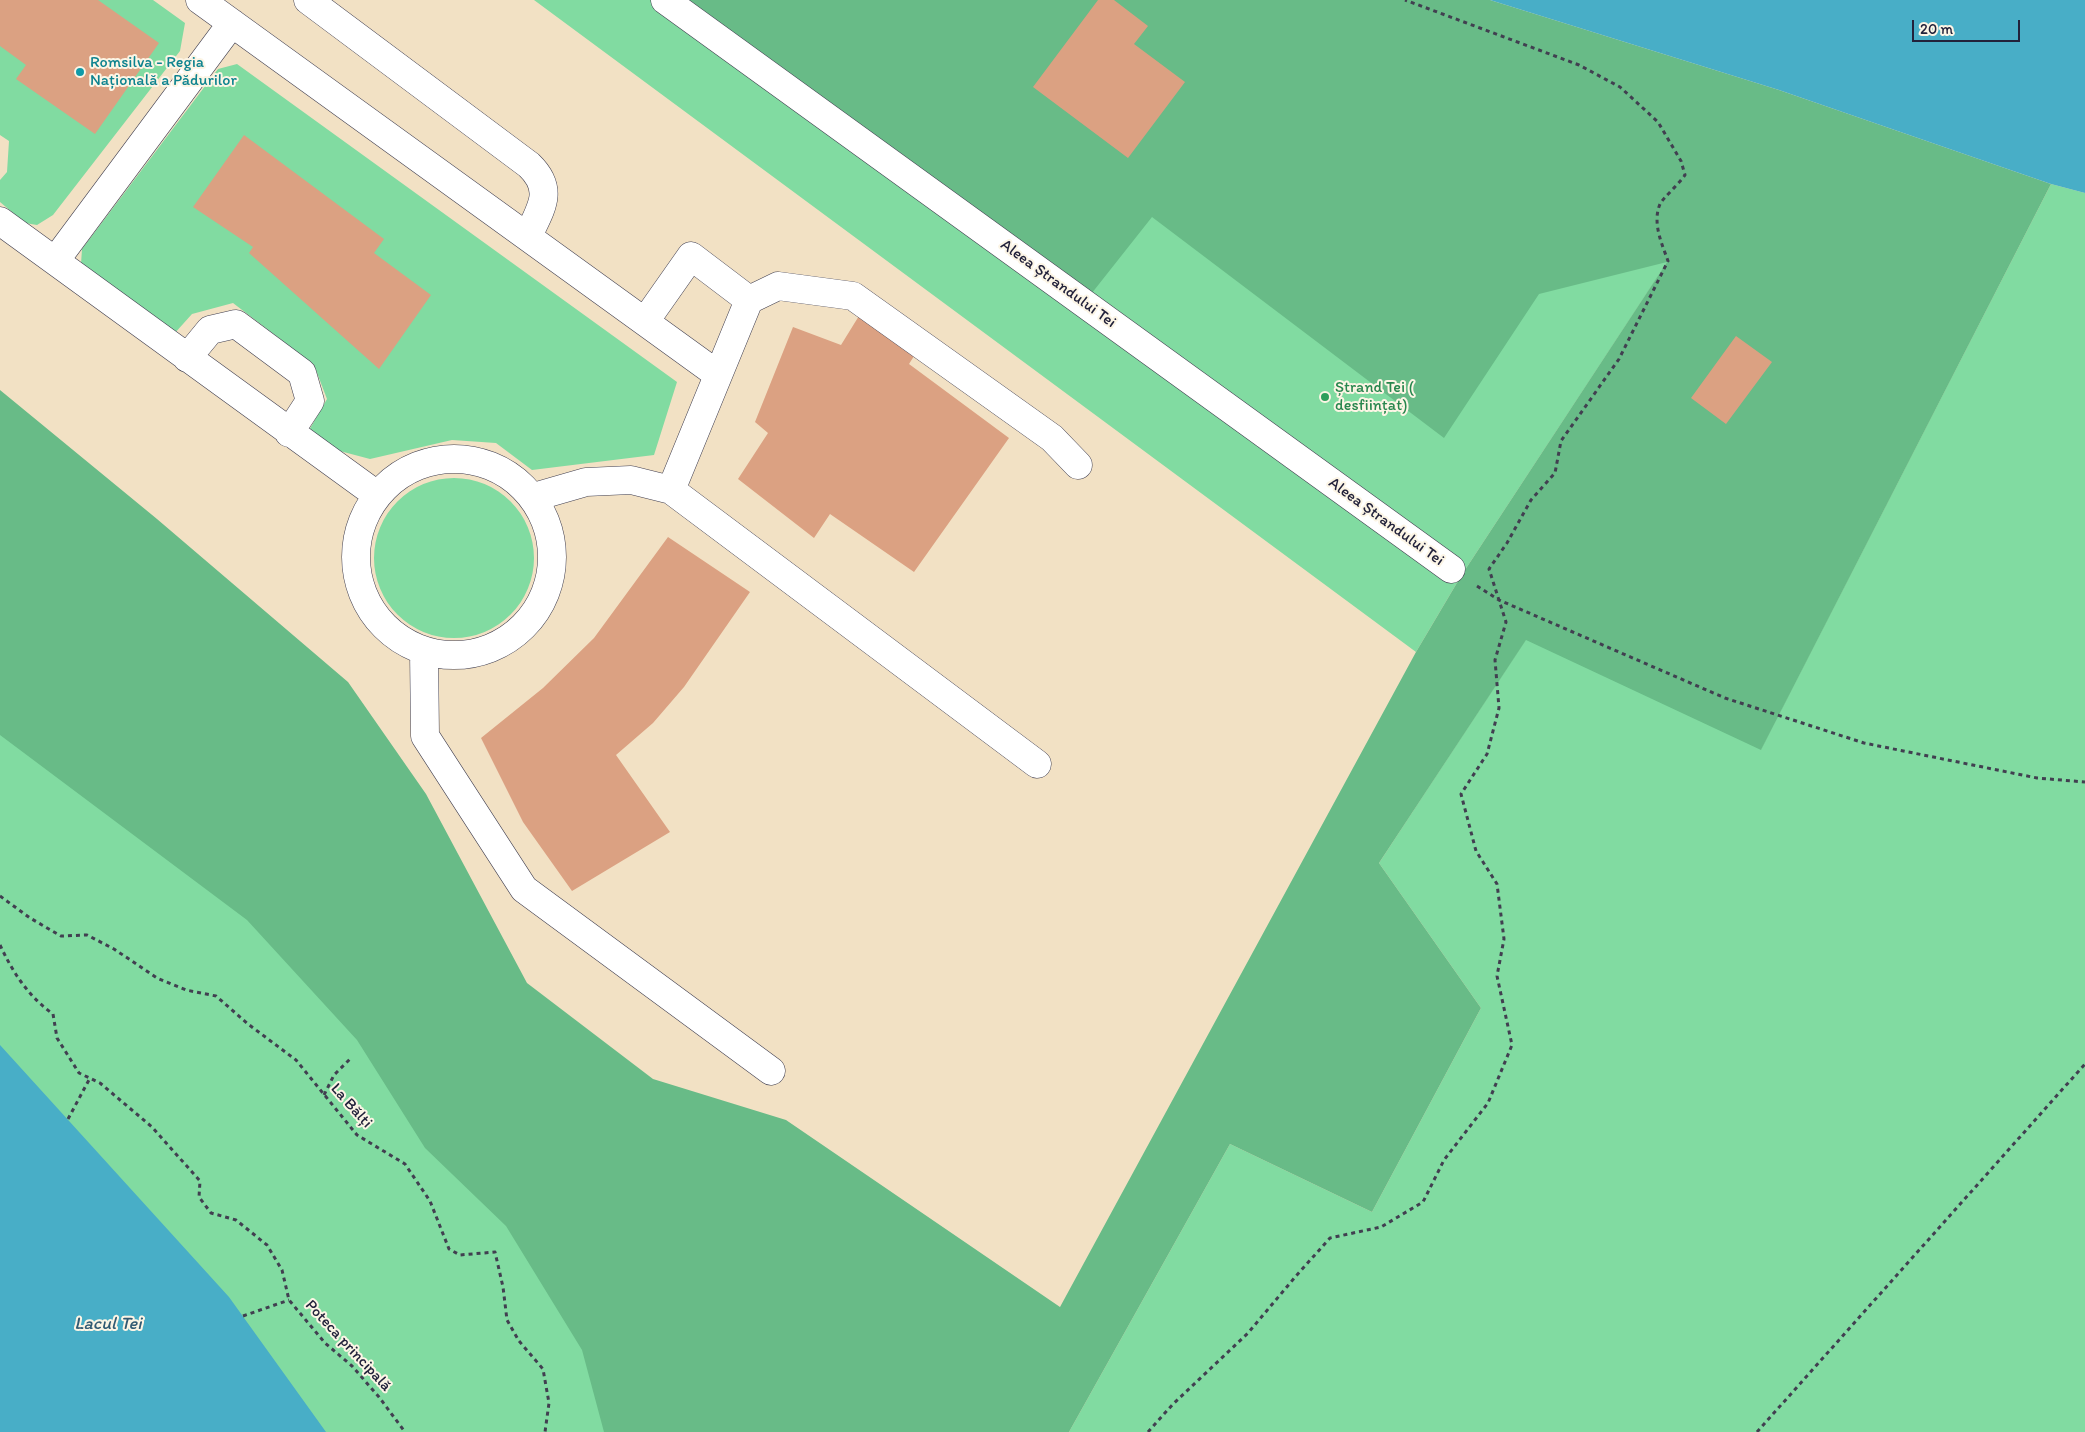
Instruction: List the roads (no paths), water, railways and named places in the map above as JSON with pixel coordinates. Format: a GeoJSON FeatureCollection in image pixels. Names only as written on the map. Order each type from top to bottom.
{"type":"FeatureCollection","features":[{"type":"Feature","properties":{"kind":"street"},"geometry":{"type":"LineString","coordinates":[[200,0],[646,320],[717,374]]}},
{"type":"Feature","properties":{"kind":"street"},"geometry":{"type":"LineString","coordinates":[[308,0],[529,164],[539,175],[544,187],[543,204],[528,236]]}},
{"type":"Feature","properties":{"kind":"street","name":"Aleea Ștrandului Tei"},"geometry":{"type":"LineString","coordinates":[[665,0],[1451,569]]}},
{"type":"Feature","properties":{"kind":"street"},"geometry":{"type":"LineString","coordinates":[[55,261],[232,23]]}},
{"type":"Feature","properties":{"kind":"street"},"geometry":{"type":"LineString","coordinates":[[0,221],[289,433],[377,494]]}},
{"type":"Feature","properties":{"kind":"street"},"geometry":{"type":"LineString","coordinates":[[646,320],[691,256],[749,300]]}},
{"type":"Feature","properties":{"kind":"street"},"geometry":{"type":"LineString","coordinates":[[671,490],[749,300],[778,286],[853,296],[1052,438],[1078,465]]}},
{"type":"Feature","properties":{"kind":"street"},"geometry":{"type":"LineString","coordinates":[[187,358],[210,330],[236,324],[302,373],[310,401],[289,433]]}},
{"type":"Feature","properties":{"kind":"street"},"geometry":{"type":"LineString","coordinates":[[456,457],[486,462],[512,476],[534,497],[549,525],[554,555],[549,586],[535,614],[513,637],[485,651],[454,656],[424,651],[395,637],[373,614],[359,585],[355,554],[361,523],[377,494],[399,474],[426,462],[456,457]]}},
{"type":"Feature","properties":{"kind":"street"},"geometry":{"type":"LineString","coordinates":[[534,497],[595,481],[631,480],[671,490],[1038,764]]}},
{"type":"Feature","properties":{"kind":"street"},"geometry":{"type":"LineString","coordinates":[[424,651],[425,736],[524,889],[771,1071]]}},
{"type":"Feature","properties":{"kind":"water"},"geometry":{"type":"Polygon","coordinates":[[[1490,0],[2085,0],[2085,193],[2051,184],[1779,90],[1490,0]]]}},
{"type":"Feature","properties":{"kind":"water","name":"Lacul Tei"},"geometry":{"type":"Polygon","coordinates":[[[0,1045],[229,1297],[326,1432],[0,1432],[0,1045]]]}},
{"type":"Feature","properties":{"kind":"place","name":"Romsilva - Regia Națională a Pădurilor"},"geometry":{"type":"Point","coordinates":[80,72]}},
{"type":"Feature","properties":{"kind":"place","name":"Ștrand Tei ( desființat)"},"geometry":{"type":"Point","coordinates":[1325,397]}}]}
